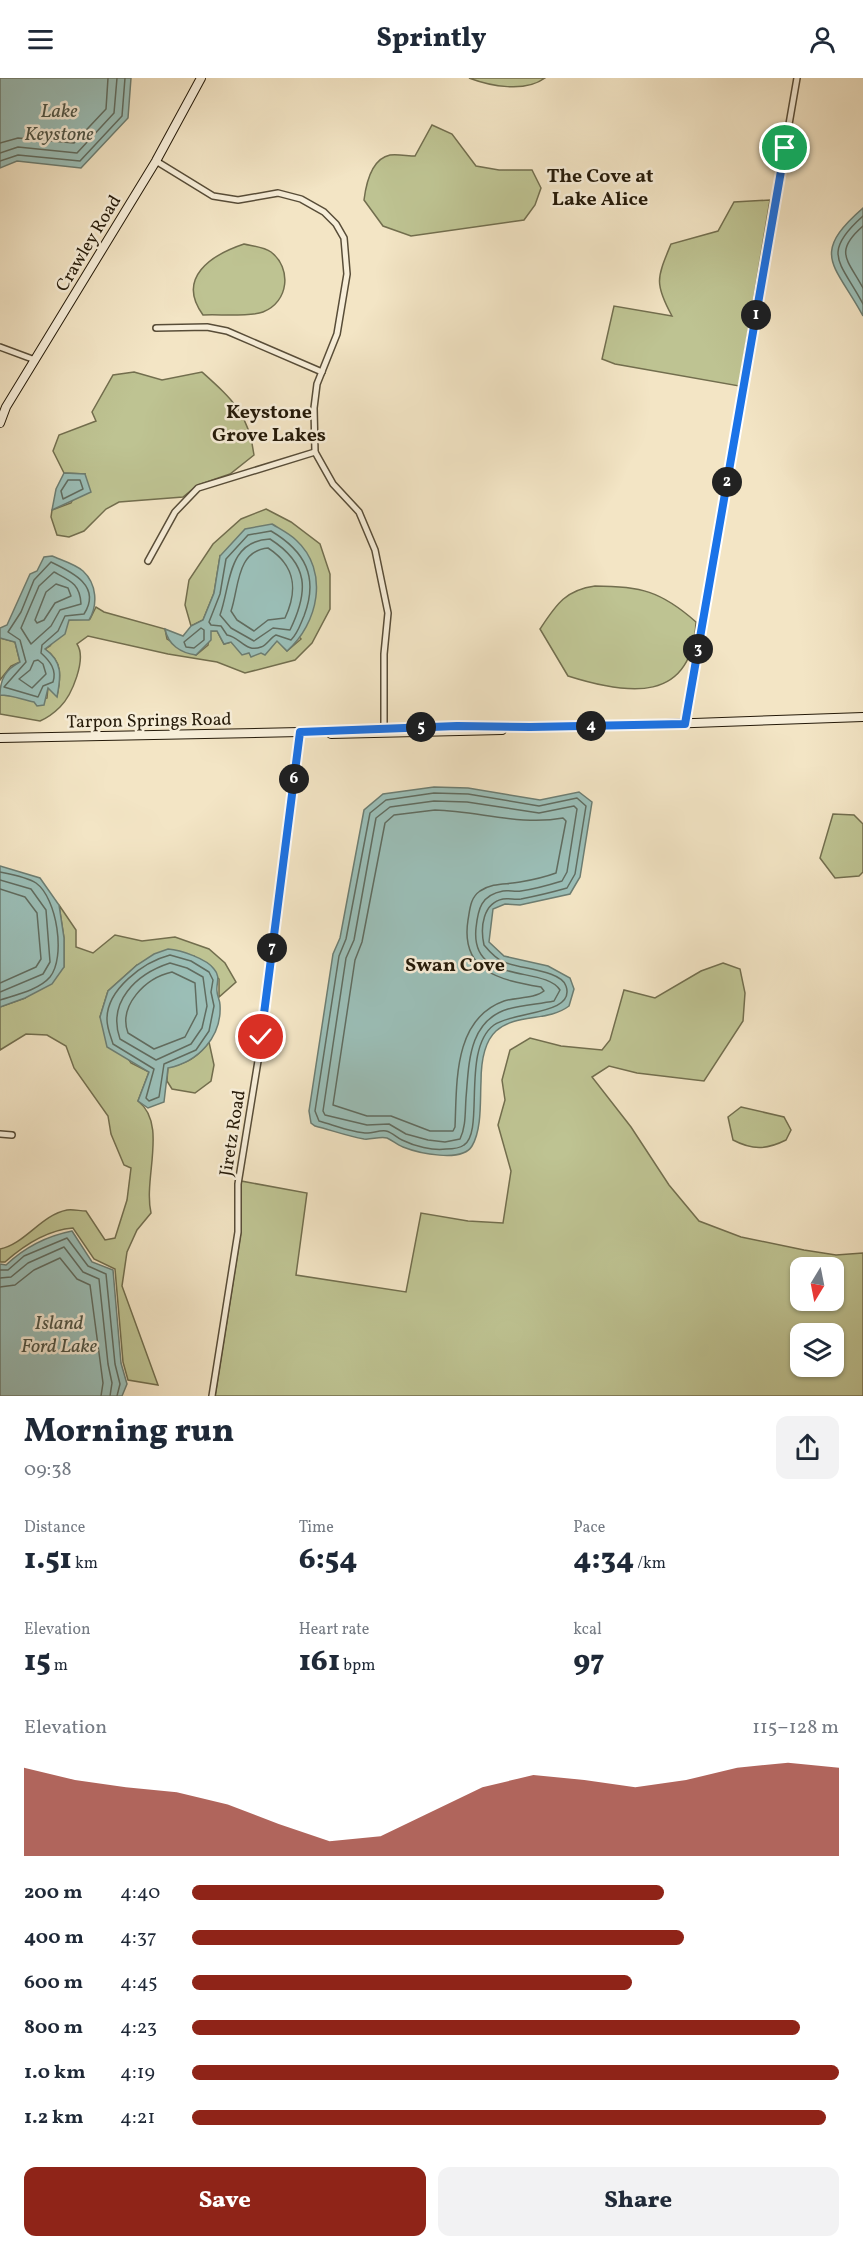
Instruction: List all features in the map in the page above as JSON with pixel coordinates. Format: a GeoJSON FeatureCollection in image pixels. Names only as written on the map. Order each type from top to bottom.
{"type":"FeatureCollection","features":[{"type":"Feature","properties":{"kind":"main road","name":"Crawley Road"},"geometry":{"type":"LineString","coordinates":[[0,423],[6,406],[156,161],[201,78]]}},
{"type":"Feature","properties":{"kind":"main road","name":"Tarpon Springs Road"},"geometry":{"type":"LineString","coordinates":[[0,738],[685,724],[863,717]]}},
{"type":"Feature","properties":{"kind":"street"},"geometry":{"type":"LineString","coordinates":[[685,724],[797,78]]}},
{"type":"Feature","properties":{"kind":"street"},"geometry":{"type":"LineString","coordinates":[[156,161],[213,196],[238,200],[278,193],[309,203],[324,212],[336,224],[344,238],[347,274],[337,334],[322,372],[314,408],[315,452],[333,484],[359,512],[375,550],[388,613],[384,654],[384,730]]}},
{"type":"Feature","properties":{"kind":"street"},"geometry":{"type":"LineString","coordinates":[[156,328],[207,327],[227,331],[322,372]]}},
{"type":"Feature","properties":{"kind":"street"},"geometry":{"type":"LineString","coordinates":[[0,347],[35,360]]}},
{"type":"Feature","properties":{"kind":"street"},"geometry":{"type":"LineString","coordinates":[[148,561],[175,512],[198,488],[315,452]]}},
{"type":"Feature","properties":{"kind":"street","name":"Jiretz Road"},"geometry":{"type":"LineString","coordinates":[[212,1396],[238,1232],[238,1184],[258,1061],[300,732]]}},
{"type":"Feature","properties":{"kind":"street"},"geometry":{"type":"LineString","coordinates":[[0,1134],[12,1135]]}},
{"type":"Feature","properties":{"kind":"green space"},"geometry":{"type":"Polygon","coordinates":[[[469,78],[545,78],[537,83],[507,87],[469,78]]]}},
{"type":"Feature","properties":{"kind":"green space"},"geometry":{"type":"Polygon","coordinates":[[[432,125],[452,134],[476,166],[499,170],[532,170],[541,188],[535,205],[524,220],[411,236],[383,226],[364,200],[371,173],[378,161],[384,157],[390,155],[415,156],[432,125]]]}},
{"type":"Feature","properties":{"kind":"green space"},"geometry":{"type":"Polygon","coordinates":[[[770,200],[739,386],[615,364],[602,359],[614,306],[672,316],[660,288],[660,273],[671,244],[718,231],[734,202],[770,200]]]}},
{"type":"Feature","properties":{"kind":"green space"},"geometry":{"type":"Polygon","coordinates":[[[244,244],[268,250],[278,259],[285,275],[285,284],[278,301],[258,314],[203,315],[193,290],[195,279],[209,262],[244,244]]]}},
{"type":"Feature","properties":{"kind":"green space"},"geometry":{"type":"Polygon","coordinates":[[[134,372],[162,380],[202,372],[237,408],[248,429],[254,455],[230,474],[198,485],[183,497],[119,502],[106,509],[84,531],[69,537],[57,535],[51,517],[52,510],[71,503],[85,474],[64,473],[53,451],[59,435],[96,421],[92,412],[113,375],[134,372]]]}},
{"type":"Feature","properties":{"kind":"green space"},"geometry":{"type":"Polygon","coordinates":[[[266,509],[291,522],[320,544],[330,574],[330,609],[312,643],[295,660],[245,673],[217,662],[168,654],[88,636],[77,644],[80,658],[77,677],[65,701],[58,709],[40,721],[0,714],[0,695],[29,699],[47,698],[48,687],[57,696],[58,664],[45,649],[50,646],[69,620],[90,619],[96,607],[104,612],[165,629],[167,639],[196,655],[208,645],[210,631],[217,631],[224,644],[231,642],[249,653],[269,649],[277,640],[287,651],[301,639],[220,556],[214,593],[203,620],[191,626],[185,605],[189,580],[213,544],[241,519],[266,509]]]}},
{"type":"Feature","properties":{"kind":"green space"},"geometry":{"type":"Polygon","coordinates":[[[595,586],[625,587],[649,592],[672,603],[696,622],[692,649],[683,668],[670,680],[653,687],[634,689],[613,687],[568,676],[540,629],[562,600],[576,591],[595,586]]]}},
{"type":"Feature","properties":{"kind":"green space"},"geometry":{"type":"Polygon","coordinates":[[[0,638],[15,642],[20,662],[11,666],[0,680],[0,638]]]}},
{"type":"Feature","properties":{"kind":"green space"},"geometry":{"type":"Polygon","coordinates":[[[833,814],[854,815],[863,824],[863,872],[859,876],[835,878],[820,858],[833,814]]]}},
{"type":"Feature","properties":{"kind":"green space"},"geometry":{"type":"Polygon","coordinates":[[[59,905],[76,930],[76,947],[93,953],[115,935],[142,941],[175,937],[209,949],[225,963],[236,982],[219,997],[219,979],[194,956],[137,965],[108,991],[100,1017],[131,1063],[149,1072],[138,1101],[147,1111],[152,1123],[153,1152],[149,1199],[151,1213],[137,1230],[127,1252],[122,1286],[158,1385],[128,1380],[123,1362],[115,1269],[94,1259],[73,1228],[45,1235],[5,1262],[0,1262],[0,1249],[17,1242],[49,1218],[67,1210],[86,1211],[105,1240],[115,1238],[127,1200],[131,1168],[124,1165],[111,1134],[108,1116],[74,1068],[66,1046],[47,1035],[26,1034],[0,1050],[0,1007],[25,998],[64,967],[64,938],[59,905]]]}},
{"type":"Feature","properties":{"kind":"green space"},"geometry":{"type":"Polygon","coordinates":[[[723,963],[740,969],[745,993],[743,1021],[704,1081],[637,1073],[609,1066],[592,1077],[631,1127],[669,1185],[699,1221],[741,1237],[804,1250],[836,1255],[863,1253],[863,1396],[215,1396],[241,1232],[241,1181],[307,1193],[296,1275],[406,1292],[421,1213],[468,1221],[503,1223],[511,1171],[498,1125],[505,1100],[502,1080],[510,1050],[530,1038],[561,1046],[602,1050],[610,1040],[624,990],[655,998],[701,971],[723,963]]]}},
{"type":"Feature","properties":{"kind":"green space"},"geometry":{"type":"Polygon","coordinates":[[[209,1042],[214,1065],[211,1081],[195,1093],[172,1089],[167,1081],[168,1067],[191,1059],[209,1042]]]}},
{"type":"Feature","properties":{"kind":"green space"},"geometry":{"type":"Polygon","coordinates":[[[741,1107],[784,1117],[791,1130],[786,1140],[759,1148],[746,1146],[733,1140],[728,1117],[741,1107]]]}},
{"type":"Feature","properties":{"kind":"water","name":"Lake Keystone"},"geometry":{"type":"Polygon","coordinates":[[[0,78],[131,78],[128,118],[81,168],[17,161],[0,168],[0,78]]]}},
{"type":"Feature","properties":{"kind":"water"},"geometry":{"type":"Polygon","coordinates":[[[863,208],[863,316],[836,271],[832,260],[832,249],[836,237],[863,208]]]}},
{"type":"Feature","properties":{"kind":"water"},"geometry":{"type":"Polygon","coordinates":[[[64,473],[85,474],[91,492],[52,510],[56,489],[64,473]]]}},
{"type":"Feature","properties":{"kind":"water"},"geometry":{"type":"Polygon","coordinates":[[[272,524],[296,540],[307,553],[313,567],[316,597],[306,627],[298,640],[287,651],[277,641],[265,655],[261,653],[251,657],[249,653],[242,655],[231,642],[224,644],[217,631],[211,631],[211,640],[196,655],[185,652],[172,644],[165,629],[183,636],[191,626],[203,620],[214,593],[220,556],[245,529],[272,524]]]}},
{"type":"Feature","properties":{"kind":"water"},"geometry":{"type":"Polygon","coordinates":[[[52,556],[72,564],[88,576],[95,601],[89,620],[69,620],[65,634],[45,649],[58,664],[60,676],[57,697],[48,688],[44,705],[37,706],[34,702],[0,695],[5,675],[20,662],[15,642],[0,638],[0,628],[7,625],[30,574],[37,571],[44,557],[52,556]]]}},
{"type":"Feature","properties":{"kind":"water"},"geometry":{"type":"Polygon","coordinates":[[[434,787],[468,788],[540,800],[579,792],[592,802],[580,877],[570,894],[520,905],[505,904],[493,909],[489,942],[504,956],[548,966],[570,978],[574,989],[569,1006],[552,1014],[522,1019],[504,1025],[492,1036],[482,1062],[480,1115],[475,1139],[467,1151],[450,1155],[429,1154],[401,1146],[387,1138],[364,1139],[315,1126],[311,1123],[309,1111],[333,954],[340,938],[364,810],[383,794],[434,787]]]}},
{"type":"Feature","properties":{"kind":"water"},"geometry":{"type":"Polygon","coordinates":[[[0,866],[40,878],[59,905],[64,938],[64,967],[52,984],[25,998],[0,1007],[0,866]]]}},
{"type":"Feature","properties":{"kind":"water"},"geometry":{"type":"Polygon","coordinates":[[[168,949],[180,951],[211,965],[218,977],[220,1017],[212,1037],[198,1054],[179,1065],[168,1068],[164,1102],[148,1108],[138,1101],[149,1072],[107,1047],[100,1017],[108,991],[137,965],[154,954],[168,949]]]}},
{"type":"Feature","properties":{"kind":"water","name":"Island Ford Lake"},"geometry":{"type":"Polygon","coordinates":[[[72,1231],[92,1262],[113,1270],[121,1363],[127,1384],[122,1396],[0,1396],[0,1264],[6,1265],[28,1248],[45,1239],[72,1231]]]}},
{"type":"Feature","properties":{"kind":"district","name":"The Cove at Lake Alice"},"geometry":{"type":"Point","coordinates":[600,186]}},
{"type":"Feature","properties":{"kind":"district","name":"Keystone Grove Lakes"},"geometry":{"type":"Point","coordinates":[269,422]}},
{"type":"Feature","properties":{"kind":"district","name":"Swan Cove"},"geometry":{"type":"Point","coordinates":[455,964]}},
{"type":"Feature","properties":{"kind":"route"},"geometry":{"type":"LineString","coordinates":[[261,1037],[300,732],[324,729],[493,725],[530,727],[685,724],[785,148]]}}]}
